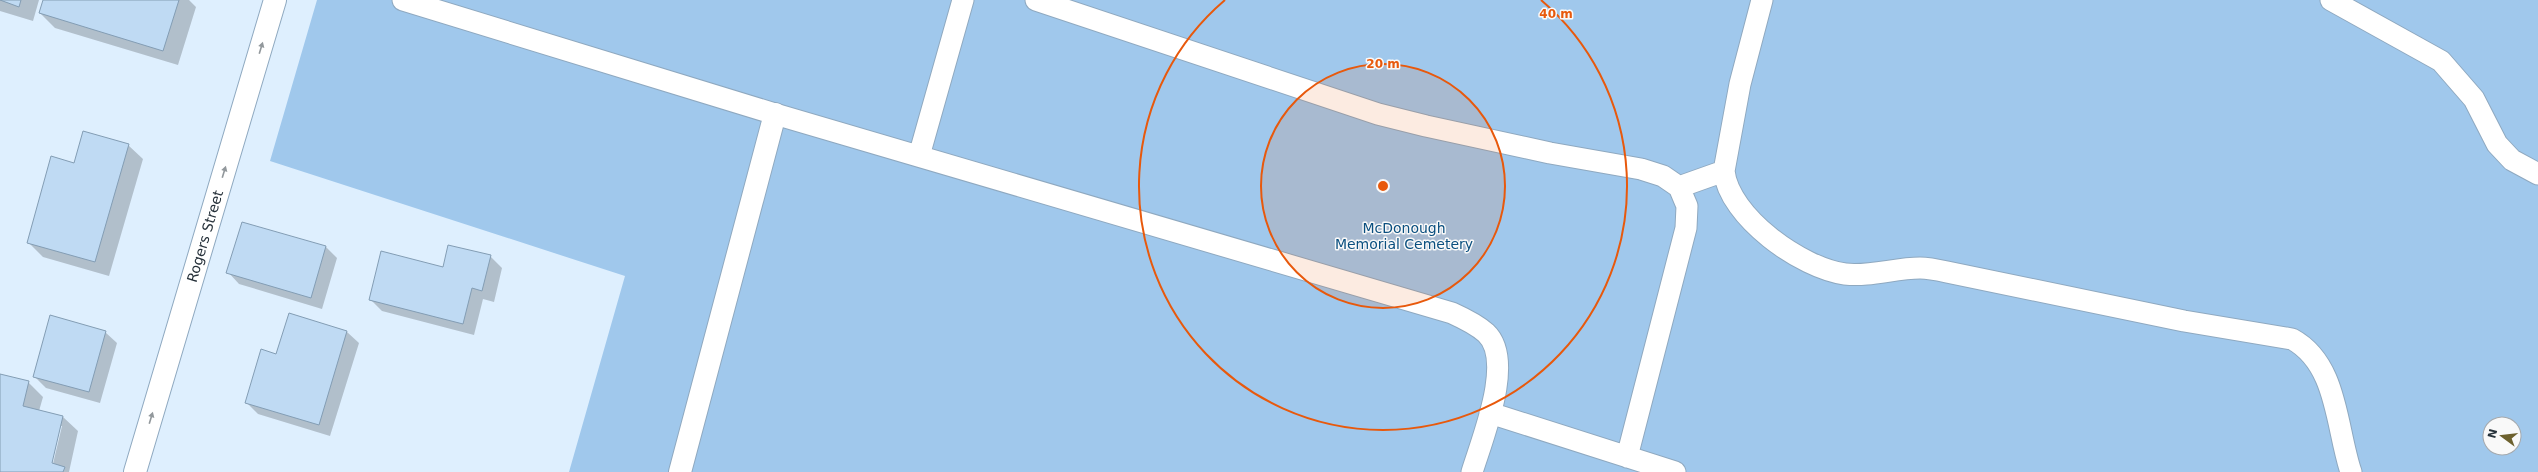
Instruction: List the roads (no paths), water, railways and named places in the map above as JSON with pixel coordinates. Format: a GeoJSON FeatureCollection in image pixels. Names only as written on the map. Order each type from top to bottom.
{"type":"FeatureCollection","features":[{"type":"Feature","properties":{"kind":"street","name":"Rogers Street"},"geometry":{"type":"LineString","coordinates":[[137,464],[275,0]]}},
{"type":"Feature","properties":{"kind":"street"},"geometry":{"type":"LineString","coordinates":[[680,472],[775,114]]}},
{"type":"Feature","properties":{"kind":"lane"},"geometry":{"type":"LineString","coordinates":[[403,0],[775,114],[1452,312],[1474,324],[1487,334],[1496,350],[1498,375],[1490,413],[1472,472]]}},
{"type":"Feature","properties":{"kind":"lane"},"geometry":{"type":"LineString","coordinates":[[919,156],[963,0]]}},
{"type":"Feature","properties":{"kind":"lane"},"geometry":{"type":"LineString","coordinates":[[1036,0],[1378,114],[1550,153],[1641,169],[1663,176],[1679,187],[1687,206],[1686,228],[1627,457]]}},
{"type":"Feature","properties":{"kind":"lane"},"geometry":{"type":"LineString","coordinates":[[1762,0],[1740,84],[1724,171],[1726,184],[1732,198],[1748,218],[1801,258],[1824,268],[1852,274],[1920,268],[1947,272],[2184,321],[2292,339],[2307,347],[2317,361],[2326,379],[2351,472]]}},
{"type":"Feature","properties":{"kind":"lane"},"geometry":{"type":"LineString","coordinates":[[2330,0],[2441,61],[2474,99],[2496,144],[2512,160],[2538,174]]}},
{"type":"Feature","properties":{"kind":"lane"},"geometry":{"type":"LineString","coordinates":[[1679,187],[1724,171]]}},
{"type":"Feature","properties":{"kind":"lane"},"geometry":{"type":"LineString","coordinates":[[1490,413],[1675,472]]}},
{"type":"Feature","properties":{"kind":"park label","name":"McDonough Memorial Cemetery"},"geometry":{"type":"Point","coordinates":[1404,236]}}]}
